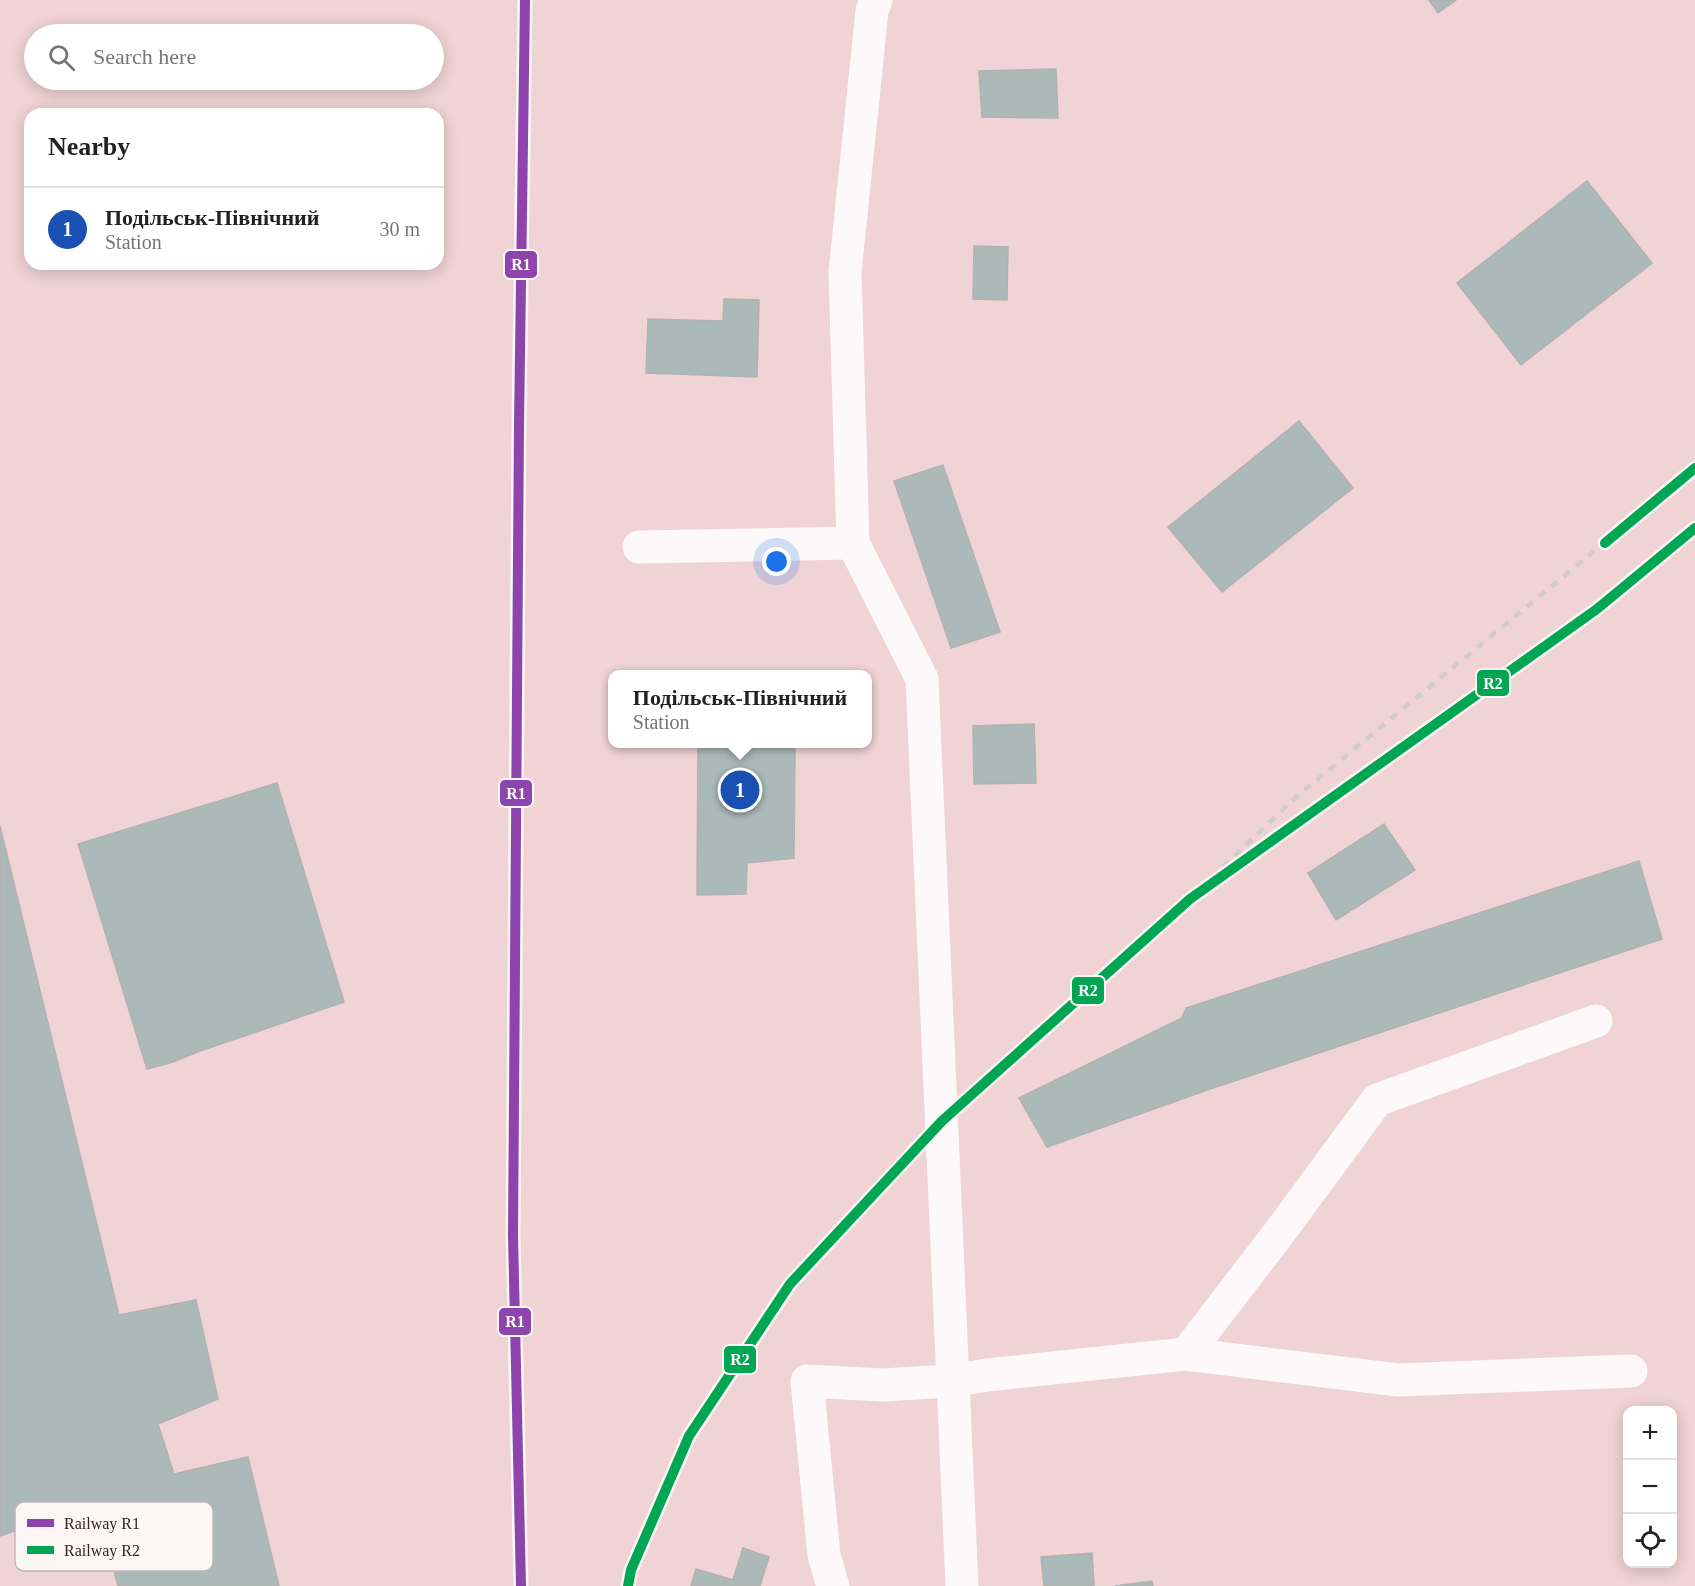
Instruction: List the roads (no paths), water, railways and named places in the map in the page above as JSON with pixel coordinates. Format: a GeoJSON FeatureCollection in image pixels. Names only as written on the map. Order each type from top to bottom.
{"type":"FeatureCollection","features":[{"type":"Feature","properties":{"kind":"street"},"geometry":{"type":"LineString","coordinates":[[876,0],[872,11],[845,272],[853,543],[922,679],[962,1586]]}},
{"type":"Feature","properties":{"kind":"street"},"geometry":{"type":"LineString","coordinates":[[639,547],[853,543]]}},
{"type":"Feature","properties":{"kind":"street"},"geometry":{"type":"LineString","coordinates":[[1186,1354],[1377,1100],[1596,1021]]}},
{"type":"Feature","properties":{"kind":"street"},"geometry":{"type":"LineString","coordinates":[[833,1586],[824,1555],[807,1381],[882,1385],[953,1381],[987,1375],[1186,1354],[1398,1380],[1631,1371]]}},
{"type":"Feature","properties":{"kind":"railway"},"geometry":{"type":"LineString","coordinates":[[1223,867],[1296,797],[1695,468]]}},
{"type":"Feature","properties":{"kind":"railway"},"geometry":{"type":"LineString","coordinates":[[628,1586],[631,1570],[689,1436],[790,1284],[942,1121],[1190,899],[1597,609],[1695,528]]}},
{"type":"Feature","properties":{"kind":"rail line","name":"R1"},"geometry":{"type":"LineString","coordinates":[[521,1586],[513,1235],[519,424],[525,0]]}},
{"type":"Feature","properties":{"kind":"rail line","name":"R2"},"geometry":{"type":"LineString","coordinates":[[1605,543],[1695,468]]}},
{"type":"Feature","properties":{"kind":"rail line","name":"R2"},"geometry":{"type":"LineString","coordinates":[[628,1586],[631,1570],[689,1436],[790,1284],[942,1121],[1190,899],[1597,609],[1695,528]]}},
{"type":"Feature","properties":{"kind":"place","name":"Подільськ-Північний"},"geometry":{"type":"Point","coordinates":[740,790]}}]}
